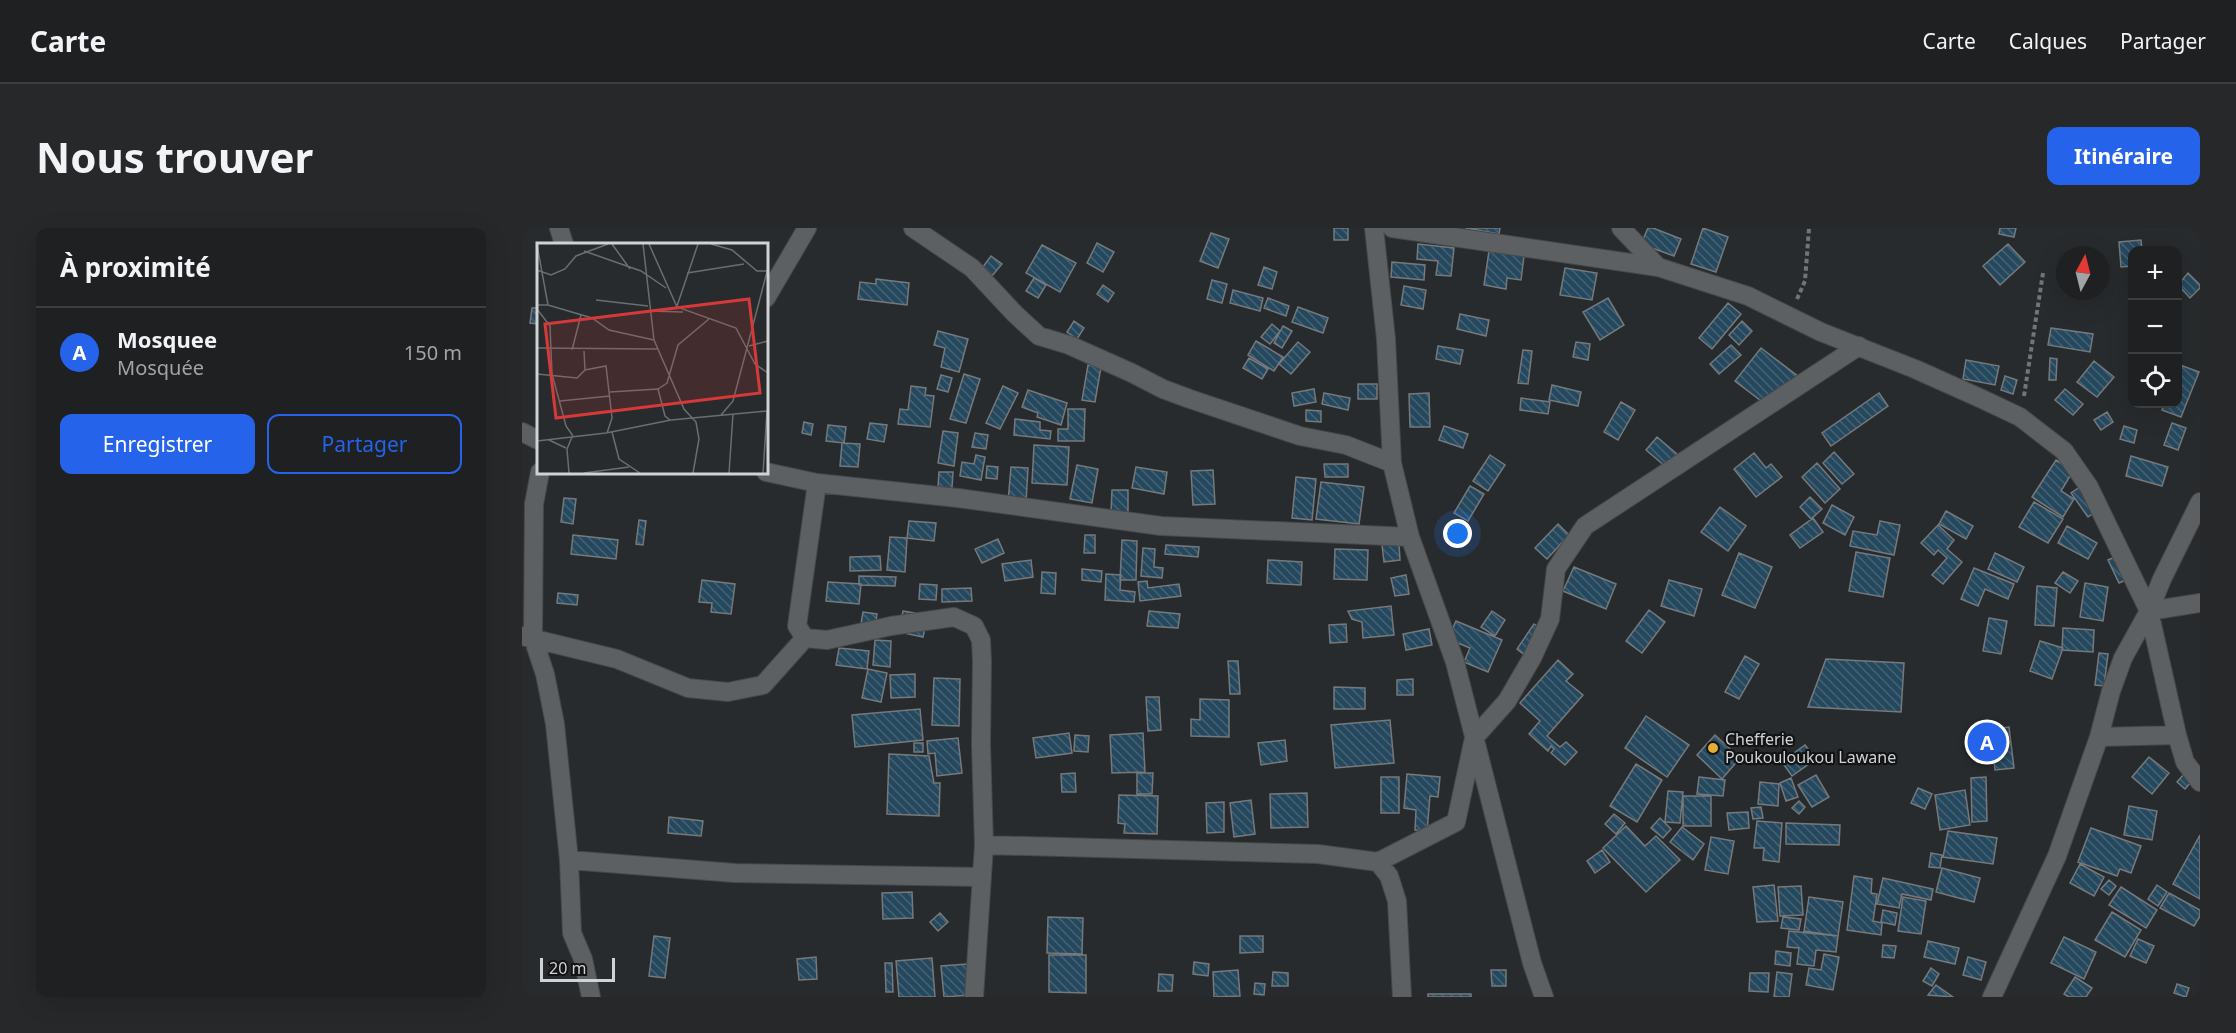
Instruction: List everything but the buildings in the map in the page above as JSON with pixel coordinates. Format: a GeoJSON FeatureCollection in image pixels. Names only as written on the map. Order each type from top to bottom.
{"type":"FeatureCollection","features":[{"type":"Feature","properties":{"kind":"street"},"geometry":{"type":"LineString","coordinates":[[559,228],[564,243]]}},
{"type":"Feature","properties":{"kind":"street"},"geometry":{"type":"LineString","coordinates":[[768,295],[807,228]]}},
{"type":"Feature","properties":{"kind":"street"},"geometry":{"type":"LineString","coordinates":[[913,228],[972,268],[1039,336],[1069,345],[1163,389],[1200,403],[1300,436],[1346,445],[1392,463]]}},
{"type":"Feature","properties":{"kind":"street"},"geometry":{"type":"LineString","coordinates":[[1374,228],[1386,339],[1392,463],[1410,537],[1455,662],[1532,963],[1544,997]]}},
{"type":"Feature","properties":{"kind":"street"},"geometry":{"type":"LineString","coordinates":[[1392,228],[1658,267],[1748,296],[1821,332],[1915,369],[2020,417],[2064,451],[2089,487],[2149,611],[2185,762],[2200,782]]}},
{"type":"Feature","properties":{"kind":"street"},"geometry":{"type":"LineString","coordinates":[[1621,228],[1658,267]]}},
{"type":"Feature","properties":{"kind":"street"},"geometry":{"type":"LineString","coordinates":[[984,845],[1318,854],[1378,862],[1456,822],[1474,738],[1507,701],[1532,657],[1550,619],[1556,569],[1585,526],[1859,346]]}},
{"type":"Feature","properties":{"kind":"street"},"geometry":{"type":"LineString","coordinates":[[522,432],[537,440]]}},
{"type":"Feature","properties":{"kind":"street"},"geometry":{"type":"LineString","coordinates":[[768,472],[818,483],[958,498],[1161,526],[1410,537]]}},
{"type":"Feature","properties":{"kind":"street"},"geometry":{"type":"LineString","coordinates":[[540,474],[534,504],[527,637],[545,674],[555,724],[569,860],[572,933],[583,959],[591,997]]}},
{"type":"Feature","properties":{"kind":"street"},"geometry":{"type":"LineString","coordinates":[[805,638],[797,626],[818,483]]}},
{"type":"Feature","properties":{"kind":"street"},"geometry":{"type":"LineString","coordinates":[[1992,997],[2057,856],[2099,737],[2111,691],[2123,658],[2149,611],[2200,502]]}},
{"type":"Feature","properties":{"kind":"street"},"geometry":{"type":"LineString","coordinates":[[2149,611],[2200,603]]}},
{"type":"Feature","properties":{"kind":"street"},"geometry":{"type":"LineString","coordinates":[[805,638],[826,640],[891,626],[954,617],[974,626],[981,640],[984,845],[974,997]]}},
{"type":"Feature","properties":{"kind":"street"},"geometry":{"type":"LineString","coordinates":[[527,637],[617,658],[688,688],[728,692],[763,685],[805,638]]}},
{"type":"Feature","properties":{"kind":"street"},"geometry":{"type":"LineString","coordinates":[[2099,737],[2177,735]]}},
{"type":"Feature","properties":{"kind":"street"},"geometry":{"type":"LineString","coordinates":[[569,860],[735,873],[981,877]]}},
{"type":"Feature","properties":{"kind":"street"},"geometry":{"type":"LineString","coordinates":[[1378,862],[1389,876],[1397,901],[1402,997]]}},
{"type":"Feature","properties":{"kind":"path"},"geometry":{"type":"LineString","coordinates":[[1790,316],[1805,281],[1809,228]]}},
{"type":"Feature","properties":{"kind":"path"},"geometry":{"type":"LineString","coordinates":[[2020,417],[2030,366],[2043,273]]}},
{"type":"Feature","properties":{"kind":"place","name":"Mosquee"},"geometry":{"type":"Point","coordinates":[1987,742]}},
{"type":"Feature","properties":{"kind":"place","name":"Chefferie Poukouloukou Lawane"},"geometry":{"type":"Point","coordinates":[1713,748]}}]}
